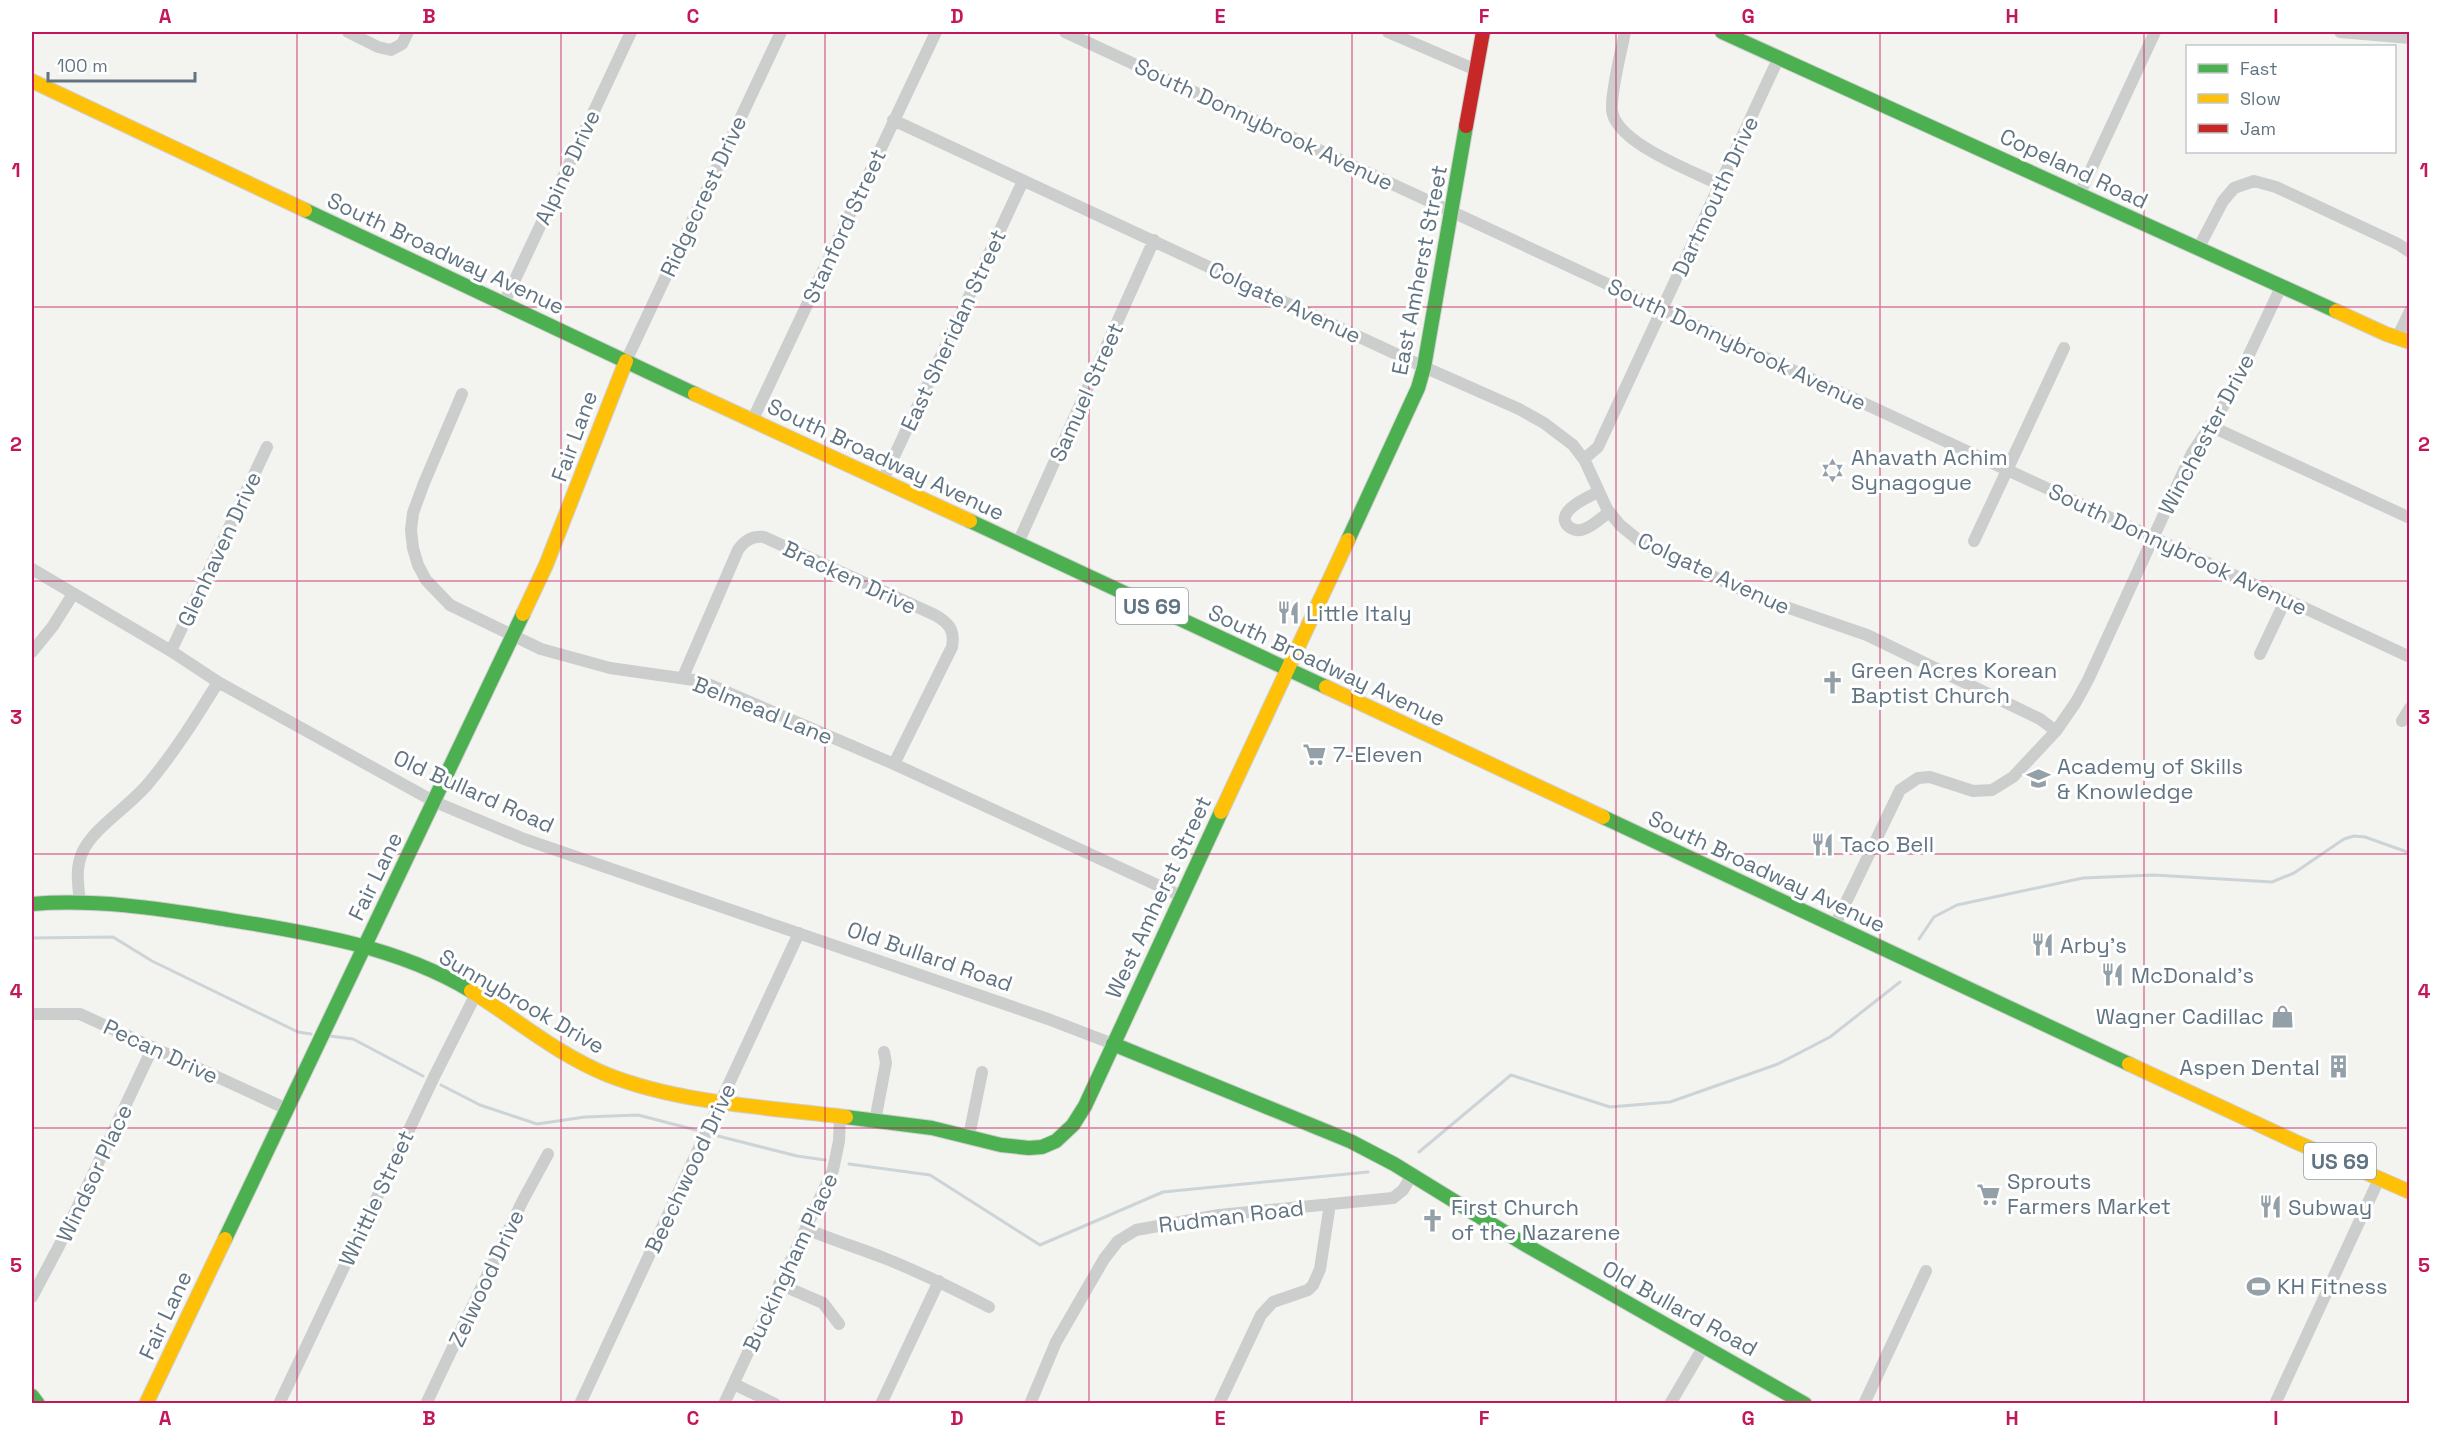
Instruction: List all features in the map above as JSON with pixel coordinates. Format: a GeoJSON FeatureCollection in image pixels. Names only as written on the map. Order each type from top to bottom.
{"type":"FeatureCollection","features":[{"type":"Feature","properties":{"kind":"main road","name":"East Amherst Street"},"geometry":{"type":"LineString","coordinates":[[1288,670],[1415,394],[1424,367],[1483,32]]}},
{"type":"Feature","properties":{"kind":"main road","name":"Copeland Road"},"geometry":{"type":"LineString","coordinates":[[1722,32],[2403,340]]}},
{"type":"Feature","properties":{"kind":"main road","name":"South Broadway Avenue"},"geometry":{"type":"LineString","coordinates":[[32,81],[752,421],[2409,1192]]}},
{"type":"Feature","properties":{"kind":"main road","name":"Fair Lane"},"geometry":{"type":"LineString","coordinates":[[146,1404],[546,565],[626,361]]}},
{"type":"Feature","properties":{"kind":"main road","name":"West Amherst Street"},"geometry":{"type":"LineString","coordinates":[[1060,1137],[1072,1127],[1080,1115],[1288,670]]}},
{"type":"Feature","properties":{"kind":"main road","name":"Sunnybrook Drive"},"geometry":{"type":"LineString","coordinates":[[32,904],[80,902],[138,906],[269,926],[412,962],[476,994],[576,1061],[651,1089],[720,1101],[875,1121],[969,1136],[1024,1148],[1045,1147],[1060,1137]]}},
{"type":"Feature","properties":{"kind":"main road","name":"Old Bullard Road"},"geometry":{"type":"LineString","coordinates":[[1113,1044],[1350,1141],[1412,1175],[1533,1249],[1804,1403]]}},
{"type":"Feature","properties":{"kind":"main road"},"geometry":{"type":"LineString","coordinates":[[32,1396],[38,1404]]}},
{"type":"Feature","properties":{"kind":"street"},"geometry":{"type":"LineString","coordinates":[[348,32],[378,47],[391,50],[402,44],[408,32]]}},
{"type":"Feature","properties":{"kind":"street","name":"Alpine Drive"},"geometry":{"type":"LineString","coordinates":[[504,303],[631,32]]}},
{"type":"Feature","properties":{"kind":"street","name":"Ridgecrest Drive"},"geometry":{"type":"LineString","coordinates":[[626,361],[781,32]]}},
{"type":"Feature","properties":{"kind":"street","name":"Stanford Street"},"geometry":{"type":"LineString","coordinates":[[752,421],[936,32]]}},
{"type":"Feature","properties":{"kind":"street","name":"South Donnybrook Avenue"},"geometry":{"type":"LineString","coordinates":[[1065,32],[2409,657]]}},
{"type":"Feature","properties":{"kind":"street"},"geometry":{"type":"LineString","coordinates":[[1388,32],[1476,70]]}},
{"type":"Feature","properties":{"kind":"street"},"geometry":{"type":"LineString","coordinates":[[1625,32],[1612,111],[1616,123],[1641,145],[1720,184]]}},
{"type":"Feature","properties":{"kind":"street"},"geometry":{"type":"LineString","coordinates":[[2080,193],[2155,32]]}},
{"type":"Feature","properties":{"kind":"street"},"geometry":{"type":"LineString","coordinates":[[2340,32],[2409,38]]}},
{"type":"Feature","properties":{"kind":"street","name":"Dartmouth Drive"},"geometry":{"type":"LineString","coordinates":[[1584,459],[1598,447],[1779,57]]}},
{"type":"Feature","properties":{"kind":"street","name":"Colgate Avenue"},"geometry":{"type":"LineString","coordinates":[[893,120],[1424,367],[1507,403],[1565,438],[1584,459],[1609,512],[1635,539],[1655,551],[1757,597],[1867,635],[2040,719],[2056,731]]}},
{"type":"Feature","properties":{"kind":"street","name":"East Sheridan Street"},"geometry":{"type":"LineString","coordinates":[[883,480],[1023,181]]}},
{"type":"Feature","properties":{"kind":"street"},"geometry":{"type":"LineString","coordinates":[[2199,248],[2223,201],[2234,189],[2254,181],[2286,192],[2398,244],[2409,252]]}},
{"type":"Feature","properties":{"kind":"street","name":"Samuel Street"},"geometry":{"type":"LineString","coordinates":[[1018,543],[1154,240]]}},
{"type":"Feature","properties":{"kind":"street","name":"Winchester Drive"},"geometry":{"type":"LineString","coordinates":[[1835,926],[1894,799],[1908,783],[1918,778],[1930,777],[1973,791],[1992,790],[2013,777],[2056,731],[2088,680],[2192,453],[2228,399],[2282,285]]}},
{"type":"Feature","properties":{"kind":"street"},"geometry":{"type":"LineString","coordinates":[[2403,340],[2409,311]]}},
{"type":"Feature","properties":{"kind":"street"},"geometry":{"type":"LineString","coordinates":[[1974,541],[2064,348]]}},
{"type":"Feature","properties":{"kind":"street","name":"Belmead Lane"},"geometry":{"type":"LineString","coordinates":[[462,394],[424,483],[413,513],[411,530],[413,548],[426,580],[450,604],[542,649],[610,668],[701,681],[894,764],[1181,896]]}},
{"type":"Feature","properties":{"kind":"street"},"geometry":{"type":"LineString","coordinates":[[2211,424],[2221,431],[2409,519]]}},
{"type":"Feature","properties":{"kind":"street","name":"Glenhaven Drive"},"geometry":{"type":"LineString","coordinates":[[171,651],[267,447]]}},
{"type":"Feature","properties":{"kind":"street"},"geometry":{"type":"LineString","coordinates":[[1598,492],[1569,510],[1565,517],[1566,524],[1572,529],[1582,530],[1609,512]]}},
{"type":"Feature","properties":{"kind":"street","name":"Bracken Drive"},"geometry":{"type":"LineString","coordinates":[[683,677],[738,550],[751,538],[764,537],[935,615],[946,621],[952,628],[954,637],[952,647],[894,764]]}},
{"type":"Feature","properties":{"kind":"street","name":"Old Bullard Road"},"geometry":{"type":"LineString","coordinates":[[32,569],[171,651],[218,682],[435,802],[524,839],[1048,1019],[1113,1044]]}},
{"type":"Feature","properties":{"kind":"street"},"geometry":{"type":"LineString","coordinates":[[32,652],[53,626],[73,594]]}},
{"type":"Feature","properties":{"kind":"street"},"geometry":{"type":"LineString","coordinates":[[2260,654],[2286,599]]}},
{"type":"Feature","properties":{"kind":"street"},"geometry":{"type":"LineString","coordinates":[[80,902],[79,861],[88,841],[147,785],[173,751],[218,682]]}},
{"type":"Feature","properties":{"kind":"street"},"geometry":{"type":"LineString","coordinates":[[2402,721],[2409,708]]}},
{"type":"Feature","properties":{"kind":"street","name":"Beechwood Drive"},"geometry":{"type":"LineString","coordinates":[[580,1404],[799,933]]}},
{"type":"Feature","properties":{"kind":"street","name":"Whittle Street"},"geometry":{"type":"LineString","coordinates":[[279,1404],[434,1077],[476,994]]}},
{"type":"Feature","properties":{"kind":"street","name":"Pecan Drive"},"geometry":{"type":"LineString","coordinates":[[32,1014],[80,1014],[286,1109]]}},
{"type":"Feature","properties":{"kind":"street","name":"Windsor Place"},"geometry":{"type":"LineString","coordinates":[[32,1297],[59,1246],[153,1047]]}},
{"type":"Feature","properties":{"kind":"street"},"geometry":{"type":"LineString","coordinates":[[875,1121],[886,1063],[884,1052]]}},
{"type":"Feature","properties":{"kind":"street"},"geometry":{"type":"LineString","coordinates":[[969,1136],[982,1072]]}},
{"type":"Feature","properties":{"kind":"street","name":"Buckingham Place"},"geometry":{"type":"LineString","coordinates":[[724,1404],[807,1229],[835,1164],[840,1116]]}},
{"type":"Feature","properties":{"kind":"street","name":"Zelwood Drive"},"geometry":{"type":"LineString","coordinates":[[426,1404],[522,1202],[548,1154]]}},
{"type":"Feature","properties":{"kind":"street","name":"Rudman Road"},"geometry":{"type":"LineString","coordinates":[[1030,1404],[1056,1342],[1104,1259],[1118,1241],[1136,1230],[1219,1215],[1393,1198],[1403,1190],[1412,1175]]}},
{"type":"Feature","properties":{"kind":"street"},"geometry":{"type":"LineString","coordinates":[[2275,1404],[2379,1179]]}},
{"type":"Feature","properties":{"kind":"street"},"geometry":{"type":"LineString","coordinates":[[1219,1404],[1261,1316],[1273,1302],[1308,1290],[1313,1285],[1320,1269],[1330,1204]]}},
{"type":"Feature","properties":{"kind":"street"},"geometry":{"type":"LineString","coordinates":[[807,1229],[836,1242],[883,1257],[939,1281],[989,1307]]}},
{"type":"Feature","properties":{"kind":"street"},"geometry":{"type":"LineString","coordinates":[[1864,1404],[1926,1271]]}},
{"type":"Feature","properties":{"kind":"street"},"geometry":{"type":"LineString","coordinates":[[882,1404],[939,1281]]}},
{"type":"Feature","properties":{"kind":"street"},"geometry":{"type":"LineString","coordinates":[[779,1284],[823,1303],[839,1324]]}},
{"type":"Feature","properties":{"kind":"street"},"geometry":{"type":"LineString","coordinates":[[1670,1404],[1704,1346]]}},
{"type":"Feature","properties":{"kind":"street"},"geometry":{"type":"LineString","coordinates":[[734,1384],[775,1404]]}},
{"type":"Feature","properties":{"kind":"waterway"},"geometry":{"type":"LineString","coordinates":[[1919,939],[1934,917],[1957,905],[2083,878],[2154,875],[2272,882],[2294,873],[2344,839],[2354,836],[2365,837],[2410,853]]}},
{"type":"Feature","properties":{"kind":"waterway"},"geometry":{"type":"LineString","coordinates":[[32,938],[113,937],[152,961],[298,1032],[311,1034]]}},
{"type":"Feature","properties":{"kind":"waterway"},"geometry":{"type":"LineString","coordinates":[[1419,1152],[1511,1075],[1610,1107],[1670,1102],[1778,1064],[1830,1037],[1900,982]]}},
{"type":"Feature","properties":{"kind":"waterway"},"geometry":{"type":"LineString","coordinates":[[330,1036],[353,1039],[423,1076]]}},
{"type":"Feature","properties":{"kind":"waterway"},"geometry":{"type":"LineString","coordinates":[[441,1085],[480,1105],[537,1124],[585,1117],[638,1115],[696,1130]]}},
{"type":"Feature","properties":{"kind":"waterway"},"geometry":{"type":"LineString","coordinates":[[714,1135],[797,1156],[825,1160]]}},
{"type":"Feature","properties":{"kind":"waterway"},"geometry":{"type":"LineString","coordinates":[[849,1164],[930,1175],[1040,1245],[1163,1192],[1368,1172]]}},
{"type":"Feature","properties":{"kind":"traffic: fast"},"geometry":{"type":"LineString","coordinates":[[1722,32],[2336,311]]}},
{"type":"Feature","properties":{"kind":"traffic: fast"},"geometry":{"type":"LineString","coordinates":[[1348,540],[1418,388],[1424,367],[1466,126]]}},
{"type":"Feature","properties":{"kind":"traffic: fast"},"geometry":{"type":"LineString","coordinates":[[305,210],[695,394]]}},
{"type":"Feature","properties":{"kind":"traffic: fast"},"geometry":{"type":"LineString","coordinates":[[970,521],[1326,687]]}},
{"type":"Feature","properties":{"kind":"traffic: fast"},"geometry":{"type":"LineString","coordinates":[[225,1239],[523,614]]}},
{"type":"Feature","properties":{"kind":"traffic: fast"},"geometry":{"type":"LineString","coordinates":[[846,1117],[932,1128],[1001,1145],[1029,1148],[1042,1147],[1056,1141],[1073,1125],[1085,1106],[1221,812]]}},
{"type":"Feature","properties":{"kind":"traffic: fast"},"geometry":{"type":"LineString","coordinates":[[1603,817],[2129,1064]]}},
{"type":"Feature","properties":{"kind":"traffic: fast"},"geometry":{"type":"LineString","coordinates":[[32,904],[79,903],[149,908],[316,935],[348,942],[412,962],[471,991]]}},
{"type":"Feature","properties":{"kind":"traffic: fast"},"geometry":{"type":"LineString","coordinates":[[1113,1044],[1350,1141],[1394,1164],[1524,1244],[1805,1404]]}},
{"type":"Feature","properties":{"kind":"traffic: fast"},"geometry":{"type":"LineString","coordinates":[[32,1396],[38,1404]]}},
{"type":"Feature","properties":{"kind":"traffic: slow"},"geometry":{"type":"LineString","coordinates":[[32,81],[305,210]]}},
{"type":"Feature","properties":{"kind":"traffic: slow"},"geometry":{"type":"LineString","coordinates":[[2336,311],[2386,334],[2410,342]]}},
{"type":"Feature","properties":{"kind":"traffic: slow"},"geometry":{"type":"LineString","coordinates":[[523,614],[546,565],[626,361]]}},
{"type":"Feature","properties":{"kind":"traffic: slow"},"geometry":{"type":"LineString","coordinates":[[695,394],[970,521]]}},
{"type":"Feature","properties":{"kind":"traffic: slow"},"geometry":{"type":"LineString","coordinates":[[1221,812],[1348,540]]}},
{"type":"Feature","properties":{"kind":"traffic: slow"},"geometry":{"type":"LineString","coordinates":[[1326,687],[1603,817]]}},
{"type":"Feature","properties":{"kind":"traffic: slow"},"geometry":{"type":"LineString","coordinates":[[471,991],[572,1057],[608,1075],[636,1085],[726,1103],[846,1117]]}},
{"type":"Feature","properties":{"kind":"traffic: slow"},"geometry":{"type":"LineString","coordinates":[[2129,1064],[2410,1192]]}},
{"type":"Feature","properties":{"kind":"traffic: slow"},"geometry":{"type":"LineString","coordinates":[[146,1404],[225,1239]]}},
{"type":"Feature","properties":{"kind":"traffic: jam"},"geometry":{"type":"LineString","coordinates":[[1466,126],[1483,32]]}},
{"type":"Feature","properties":{"kind":"place","name":"Ahavath Achim Synagogue"},"geometry":{"type":"Point","coordinates":[1833,470]}},
{"type":"Feature","properties":{"kind":"place","name":"Little Italy"},"geometry":{"type":"Point","coordinates":[1288,613]}},
{"type":"Feature","properties":{"kind":"place","name":"Green Acres Korean Baptist Church"},"geometry":{"type":"Point","coordinates":[1833,683]}},
{"type":"Feature","properties":{"kind":"place","name":"7-Eleven"},"geometry":{"type":"Point","coordinates":[1315,754]}},
{"type":"Feature","properties":{"kind":"place","name":"Academy of Skills & Knowledge"},"geometry":{"type":"Point","coordinates":[2039,779]}},
{"type":"Feature","properties":{"kind":"place","name":"Taco Bell"},"geometry":{"type":"Point","coordinates":[1822,844]}},
{"type":"Feature","properties":{"kind":"place","name":"Arby's"},"geometry":{"type":"Point","coordinates":[2042,945]}},
{"type":"Feature","properties":{"kind":"place","name":"McDonald's"},"geometry":{"type":"Point","coordinates":[2113,975]}},
{"type":"Feature","properties":{"kind":"place","name":"Wagner Cadillac"},"geometry":{"type":"Point","coordinates":[2282,1016]}},
{"type":"Feature","properties":{"kind":"place","name":"Aspen Dental"},"geometry":{"type":"Point","coordinates":[2338,1067]}},
{"type":"Feature","properties":{"kind":"place","name":"Sprouts Farmers Market"},"geometry":{"type":"Point","coordinates":[1989,1194]}},
{"type":"Feature","properties":{"kind":"place","name":"Subway"},"geometry":{"type":"Point","coordinates":[2270,1207]}},
{"type":"Feature","properties":{"kind":"place","name":"First Church of the Nazarene"},"geometry":{"type":"Point","coordinates":[1433,1220]}},
{"type":"Feature","properties":{"kind":"place","name":"KH Fitness"},"geometry":{"type":"Point","coordinates":[2259,1286]}}]}
